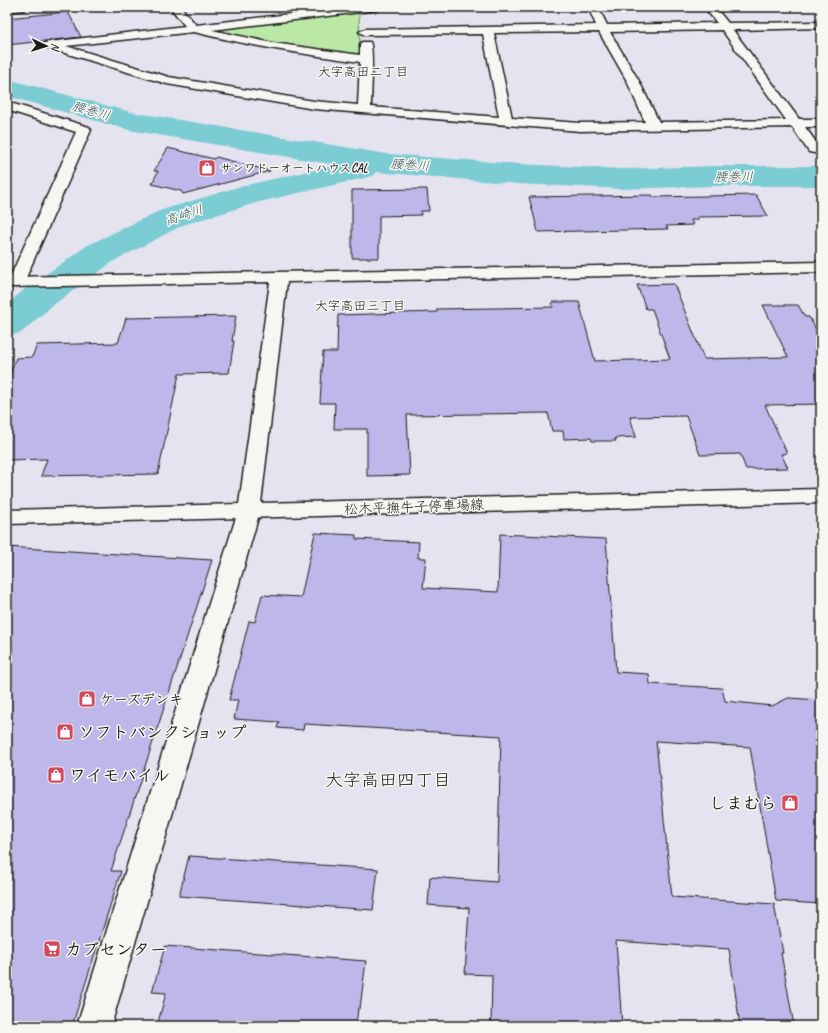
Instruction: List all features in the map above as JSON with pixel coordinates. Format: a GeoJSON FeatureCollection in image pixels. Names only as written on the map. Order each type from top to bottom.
{"type":"FeatureCollection","features":[{"type":"Feature","properties":{"kind":"main road"},"geometry":{"type":"LineString","coordinates":[[7,9],[24,7]]}},
{"type":"Feature","properties":{"kind":"main road"},"geometry":{"type":"LineString","coordinates":[[175,7],[194,28],[235,39],[273,46],[366,59]]}},
{"type":"Feature","properties":{"kind":"main road"},"geometry":{"type":"LineString","coordinates":[[364,20],[378,7]]}},
{"type":"Feature","properties":{"kind":"main road"},"geometry":{"type":"LineString","coordinates":[[593,7],[602,27],[633,81],[654,126]]}},
{"type":"Feature","properties":{"kind":"main road"},"geometry":{"type":"LineString","coordinates":[[709,7],[725,26],[797,123],[814,149]]}},
{"type":"Feature","properties":{"kind":"main road"},"geometry":{"type":"LineString","coordinates":[[364,20],[366,59],[364,110]]}},
{"type":"Feature","properties":{"kind":"main road"},"geometry":{"type":"LineString","coordinates":[[821,25],[488,29],[364,20],[194,28],[49,45],[167,80],[314,105],[580,127],[821,123]]}},
{"type":"Feature","properties":{"kind":"main road"},"geometry":{"type":"LineString","coordinates":[[488,29],[506,122]]}},
{"type":"Feature","properties":{"kind":"main road"},"geometry":{"type":"LineString","coordinates":[[7,106],[84,130],[11,282],[821,267]]}},
{"type":"Feature","properties":{"kind":"main road"},"geometry":{"type":"LineString","coordinates":[[94,1026],[249,511],[279,278]]}},
{"type":"Feature","properties":{"kind":"main road","name":"松木平撫牛子停車場線"},"geometry":{"type":"LineString","coordinates":[[7,517],[821,496]]}},
{"type":"Feature","properties":{"kind":"green space"},"geometry":{"type":"Polygon","coordinates":[[[359,11],[360,55],[355,56],[287,47],[212,30],[210,28],[359,11]]]}},
{"type":"Feature","properties":{"kind":"building"},"geometry":{"type":"Polygon","coordinates":[[[68,12],[81,37],[7,45],[7,18],[68,12]]]}},
{"type":"Feature","properties":{"kind":"building","name":"サンワドーオートハウスCAL"},"geometry":{"type":"Polygon","coordinates":[[[168,148],[214,159],[216,157],[270,171],[183,194],[181,191],[152,184],[158,171],[154,171],[168,148]]]}},
{"type":"Feature","properties":{"kind":"building"},"geometry":{"type":"Polygon","coordinates":[[[427,189],[429,211],[421,211],[421,215],[379,216],[379,258],[352,258],[352,190],[427,189]]]}},
{"type":"Feature","properties":{"kind":"building"},"geometry":{"type":"Polygon","coordinates":[[[652,195],[653,197],[756,195],[768,216],[697,217],[698,220],[691,220],[693,225],[666,226],[668,229],[538,232],[529,197],[652,195]]]}},
{"type":"Feature","properties":{"kind":"building"},"geometry":{"type":"Polygon","coordinates":[[[674,284],[704,359],[788,357],[763,305],[798,305],[805,317],[809,317],[821,338],[821,404],[765,405],[787,453],[781,454],[788,468],[746,469],[740,454],[700,455],[686,416],[630,417],[636,437],[615,438],[616,441],[592,441],[591,438],[564,439],[563,431],[552,431],[548,413],[407,415],[410,475],[367,476],[367,429],[334,429],[335,403],[320,403],[323,352],[337,352],[338,315],[437,312],[437,309],[553,307],[552,302],[579,302],[595,361],[670,359],[652,309],[646,309],[637,285],[674,284]]]}},
{"type":"Feature","properties":{"kind":"building"},"geometry":{"type":"Polygon","coordinates":[[[236,316],[229,373],[179,374],[158,474],[41,476],[47,459],[7,460],[7,381],[16,358],[32,357],[37,345],[118,343],[126,318],[236,316]]]}},
{"type":"Feature","properties":{"kind":"building"},"geometry":{"type":"Polygon","coordinates":[[[315,533],[356,535],[356,539],[419,542],[418,558],[426,558],[423,588],[498,592],[500,534],[606,539],[616,672],[649,674],[650,684],[722,688],[725,701],[772,706],[788,698],[821,700],[821,904],[776,901],[750,747],[656,741],[672,897],[774,904],[794,1026],[740,1026],[729,949],[616,941],[622,1026],[491,1026],[492,975],[465,974],[469,908],[428,905],[430,877],[497,882],[501,736],[304,724],[303,730],[277,728],[279,722],[234,719],[238,700],[229,700],[249,621],[255,622],[262,595],[301,597],[315,533]]]}},
{"type":"Feature","properties":{"kind":"building","name":"ケーズデンキ"},"geometry":{"type":"Polygon","coordinates":[[[7,547],[212,560],[111,871],[121,871],[72,1026],[7,1026],[7,547]]]}},
{"type":"Feature","properties":{"kind":"building"},"geometry":{"type":"Polygon","coordinates":[[[189,856],[378,869],[373,910],[179,896],[189,856]]]}},
{"type":"Feature","properties":{"kind":"building"},"geometry":{"type":"Polygon","coordinates":[[[165,946],[366,961],[360,1008],[358,1008],[356,1026],[157,1026],[166,993],[152,992],[165,946]]]}},
{"type":"Feature","properties":{"kind":"waterway","name":"腰巻川"},"geometry":{"type":"LineString","coordinates":[[7,87],[129,121],[387,164],[518,174],[622,179],[715,176],[821,176]]}},
{"type":"Feature","properties":{"kind":"waterway","name":"高崎川"},"geometry":{"type":"LineString","coordinates":[[7,324],[39,297],[101,253],[171,218],[250,194],[362,169]]}},
{"type":"Feature","properties":{"kind":"place","name":"サンワドーオートハウスCAL"},"geometry":{"type":"Point","coordinates":[207,168]}},
{"type":"Feature","properties":{"kind":"place","name":"ケーズデンキ"},"geometry":{"type":"Point","coordinates":[87,699]}},
{"type":"Feature","properties":{"kind":"place","name":"ソフトバンクショップ"},"geometry":{"type":"Point","coordinates":[65,732]}},
{"type":"Feature","properties":{"kind":"place","name":"ワイモバイル"},"geometry":{"type":"Point","coordinates":[56,775]}},
{"type":"Feature","properties":{"kind":"place","name":"しまむら"},"geometry":{"type":"Point","coordinates":[790,803]}},
{"type":"Feature","properties":{"kind":"place","name":"カブセンター"},"geometry":{"type":"Point","coordinates":[52,949]}},
{"type":"Feature","properties":{"kind":"district","name":"大字高田二丁目"},"geometry":{"type":"Point","coordinates":[363,72]}},
{"type":"Feature","properties":{"kind":"district","name":"大字高田三丁目"},"geometry":{"type":"Point","coordinates":[360,306]}},
{"type":"Feature","properties":{"kind":"district","name":"大字高田四丁目"},"geometry":{"type":"Point","coordinates":[388,780]}}]}
